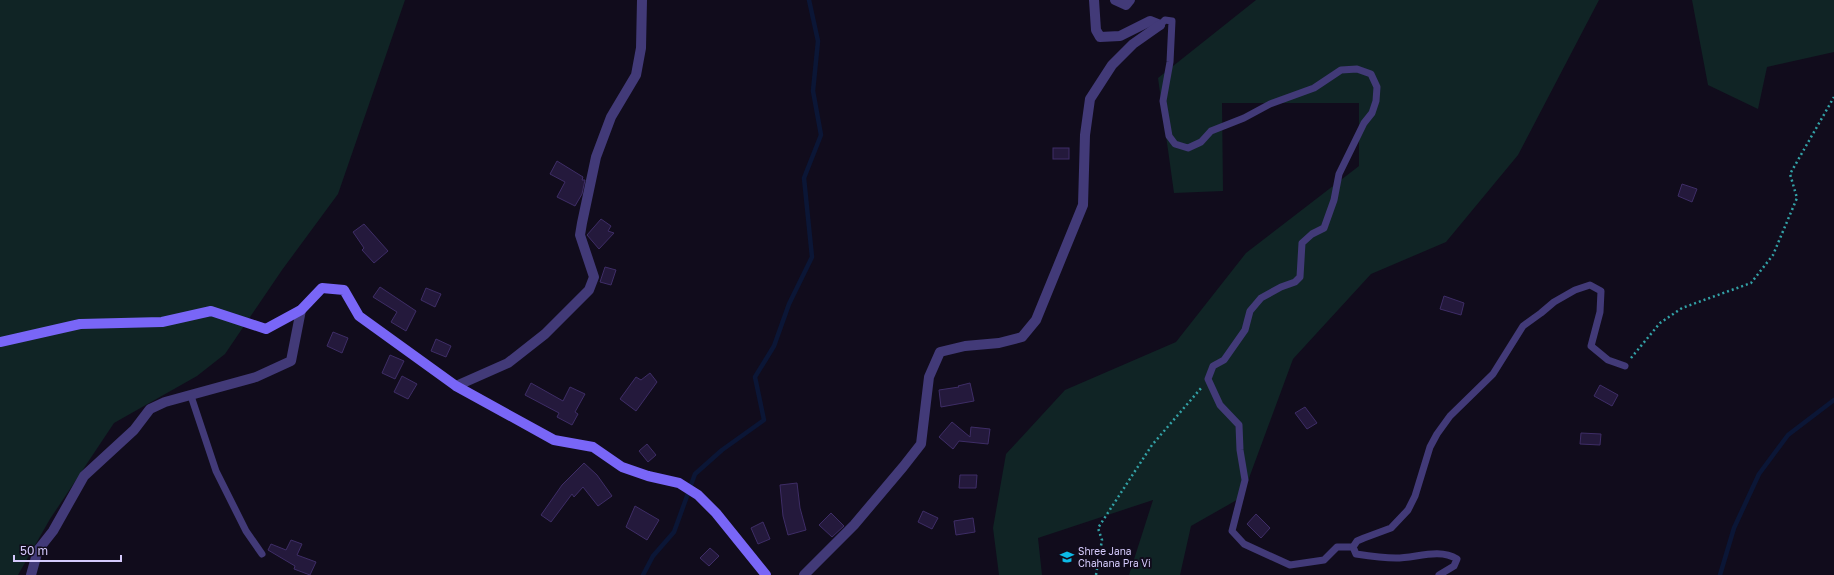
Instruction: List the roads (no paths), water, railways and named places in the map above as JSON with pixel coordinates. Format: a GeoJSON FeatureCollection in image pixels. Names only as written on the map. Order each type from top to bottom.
{"type":"FeatureCollection","features":[{"type":"Feature","properties":{"kind":"street"},"geometry":{"type":"LineString","coordinates":[[456,386],[508,363],[545,334],[589,290],[594,277],[580,235],[582,222],[596,157],[611,117],[636,75],[641,48],[642,0]]}},
{"type":"Feature","properties":{"kind":"street"},"geometry":{"type":"LineString","coordinates":[[1094,0],[1096,30],[1100,37],[1120,36],[1150,21],[1160,25]]}},
{"type":"Feature","properties":{"kind":"street"},"geometry":{"type":"LineString","coordinates":[[1116,0],[1126,5],[1130,0]]}},
{"type":"Feature","properties":{"kind":"street"},"geometry":{"type":"LineString","coordinates":[[804,575],[854,525],[903,468],[921,444],[929,377],[940,352],[965,346],[999,343],[1022,337],[1036,320],[1083,205],[1085,135],[1090,99],[1112,65],[1133,44],[1160,25]]}},
{"type":"Feature","properties":{"kind":"street"},"geometry":{"type":"LineString","coordinates":[[0,342],[80,324],[162,322],[211,311],[266,329],[301,310],[322,288],[344,290],[360,316],[456,386],[554,440],[593,447],[622,467],[648,476],[679,483],[698,495],[716,513],[766,575]]}},
{"type":"Feature","properties":{"kind":"street"},"geometry":{"type":"LineString","coordinates":[[31,575],[38,550],[53,531],[84,476],[134,430],[150,409],[164,402],[191,396],[256,377],[291,361],[301,310]]}},
{"type":"Feature","properties":{"kind":"lane"},"geometry":{"type":"LineString","coordinates":[[1160,25],[1165,20],[1172,21],[1170,62],[1163,101],[1169,136],[1175,144],[1188,148],[1201,142],[1211,131],[1244,118],[1270,104],[1314,88],[1341,70],[1357,69],[1371,74],[1376,87],[1376,101],[1372,113],[1364,123],[1339,174],[1334,200],[1324,228],[1312,234],[1302,243],[1300,277],[1295,282],[1281,286],[1261,298],[1250,311],[1244,330],[1224,360],[1213,366],[1208,379],[1220,405],[1239,425],[1240,450],[1245,480],[1232,530],[1244,544],[1290,566],[1324,560],[1337,547],[1353,547]]}},
{"type":"Feature","properties":{"kind":"lane"},"geometry":{"type":"LineString","coordinates":[[1353,547],[1358,541],[1385,532],[1398,522],[1412,503],[1430,447],[1441,428],[1494,374],[1523,326],[1541,314],[1554,302],[1575,290],[1590,285],[1601,291],[1600,312],[1592,346],[1608,360],[1625,366]]}},
{"type":"Feature","properties":{"kind":"lane"},"geometry":{"type":"LineString","coordinates":[[191,396],[216,471],[246,531],[262,554]]}},
{"type":"Feature","properties":{"kind":"lane"},"geometry":{"type":"LineString","coordinates":[[1353,547],[1356,554],[1395,558],[1441,554],[1450,555],[1457,559],[1454,566],[1439,575]]}},
{"type":"Feature","properties":{"kind":"waterway"},"geometry":{"type":"LineString","coordinates":[[643,575],[653,556],[674,532],[695,474],[722,450],[764,420],[755,377],[774,346],[789,304],[812,257],[804,178],[821,135],[813,91],[818,41],[809,0]]}},
{"type":"Feature","properties":{"kind":"waterway"},"geometry":{"type":"LineString","coordinates":[[1720,575],[1734,528],[1759,474],[1788,435],[1834,400]]}},
{"type":"Feature","properties":{"kind":"place","name":"Shree Jana Chahana Pra Vi"},"geometry":{"type":"Point","coordinates":[1067,557]}}]}
